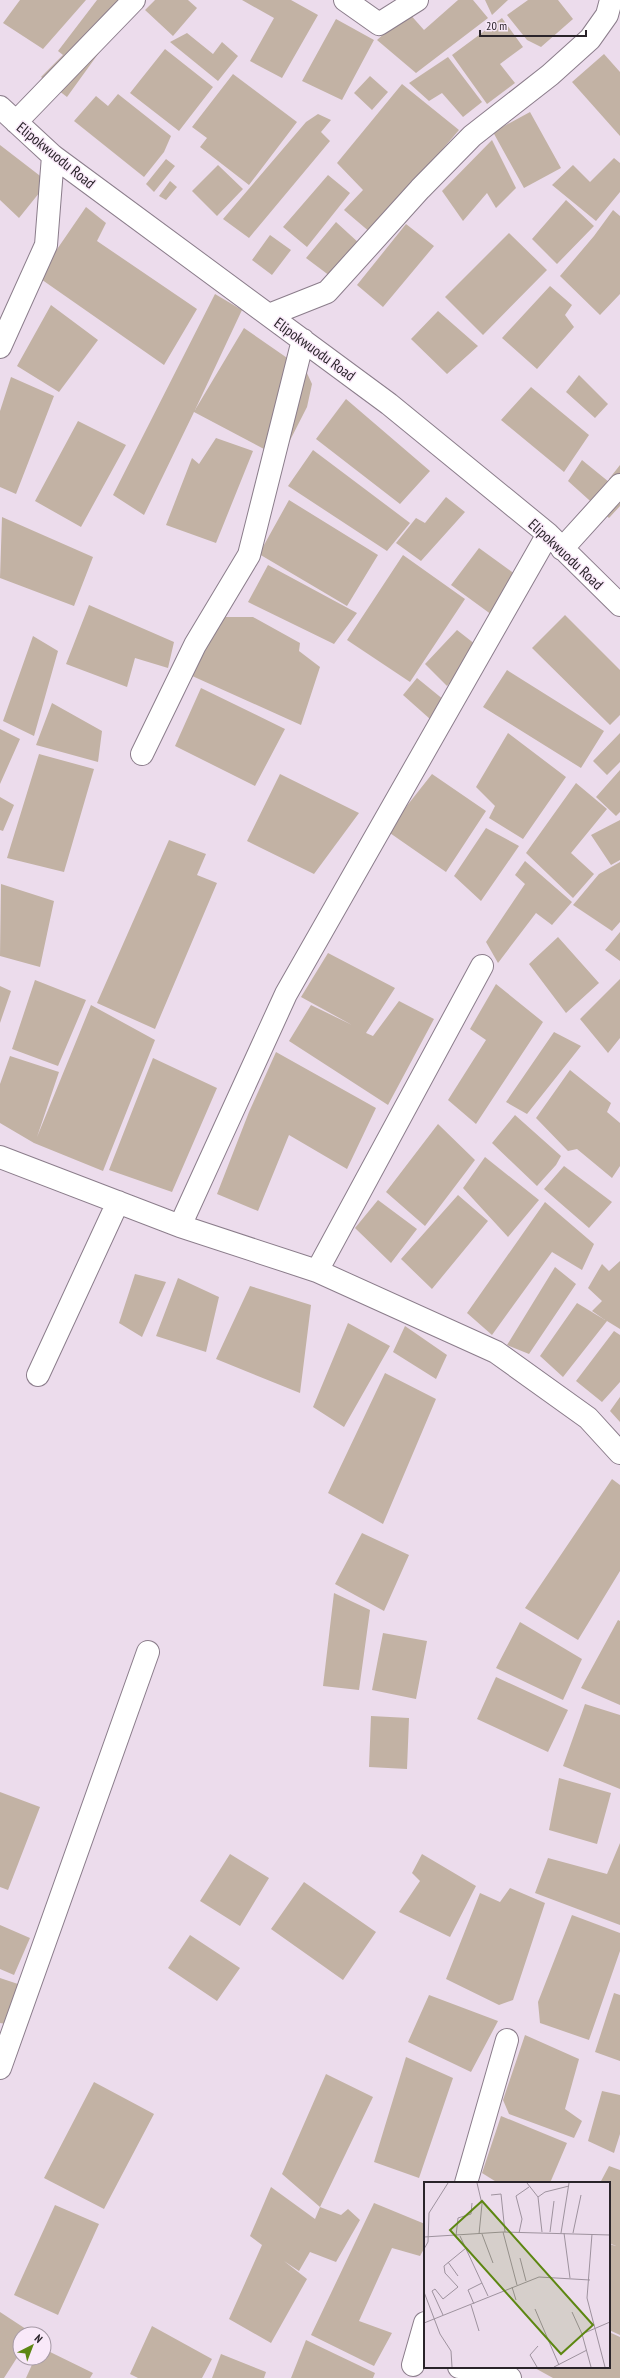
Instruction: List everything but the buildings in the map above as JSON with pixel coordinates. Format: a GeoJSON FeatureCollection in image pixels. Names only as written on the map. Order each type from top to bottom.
{"type":"FeatureCollection","features":[{"type":"Feature","properties":{"kind":"street"},"geometry":{"type":"LineString","coordinates":[[16,122],[134,0]]}},
{"type":"Feature","properties":{"kind":"street"},"geometry":{"type":"LineString","coordinates":[[345,0],[379,24],[417,0]]}},
{"type":"Feature","properties":{"kind":"street"},"geometry":{"type":"LineString","coordinates":[[269,315],[327,292],[420,189],[472,136],[590,40],[607,15],[611,0]]}},
{"type":"Feature","properties":{"kind":"street","name":"Elipokwuodu Road"},"geometry":{"type":"LineString","coordinates":[[0,107],[53,156],[390,404],[555,541],[620,605]]}},
{"type":"Feature","properties":{"kind":"street"},"geometry":{"type":"LineString","coordinates":[[1,342],[46,245],[53,156]]}},
{"type":"Feature","properties":{"kind":"street"},"geometry":{"type":"LineString","coordinates":[[142,754],[195,645],[249,555],[303,340]]}},
{"type":"Feature","properties":{"kind":"street"},"geometry":{"type":"LineString","coordinates":[[180,1226],[286,994],[555,541],[620,484]]}},
{"type":"Feature","properties":{"kind":"street"},"geometry":{"type":"LineString","coordinates":[[317,1272],[482,966]]}},
{"type":"Feature","properties":{"kind":"street"},"geometry":{"type":"LineString","coordinates":[[0,1157],[180,1226],[317,1272],[496,1352],[588,1418],[620,1453]]}},
{"type":"Feature","properties":{"kind":"street"},"geometry":{"type":"LineString","coordinates":[[38,1375],[118,1202]]}},
{"type":"Feature","properties":{"kind":"street"},"geometry":{"type":"LineString","coordinates":[[0,2068],[148,1652]]}},
{"type":"Feature","properties":{"kind":"street"},"geometry":{"type":"LineString","coordinates":[[466,2182],[507,2040]]}},
{"type":"Feature","properties":{"kind":"street"},"geometry":{"type":"LineString","coordinates":[[415,2370],[424,2328]]}},
{"type":"Feature","properties":{"kind":"street"},"geometry":{"type":"LineString","coordinates":[[491,2368],[510,2378]]}}]}
